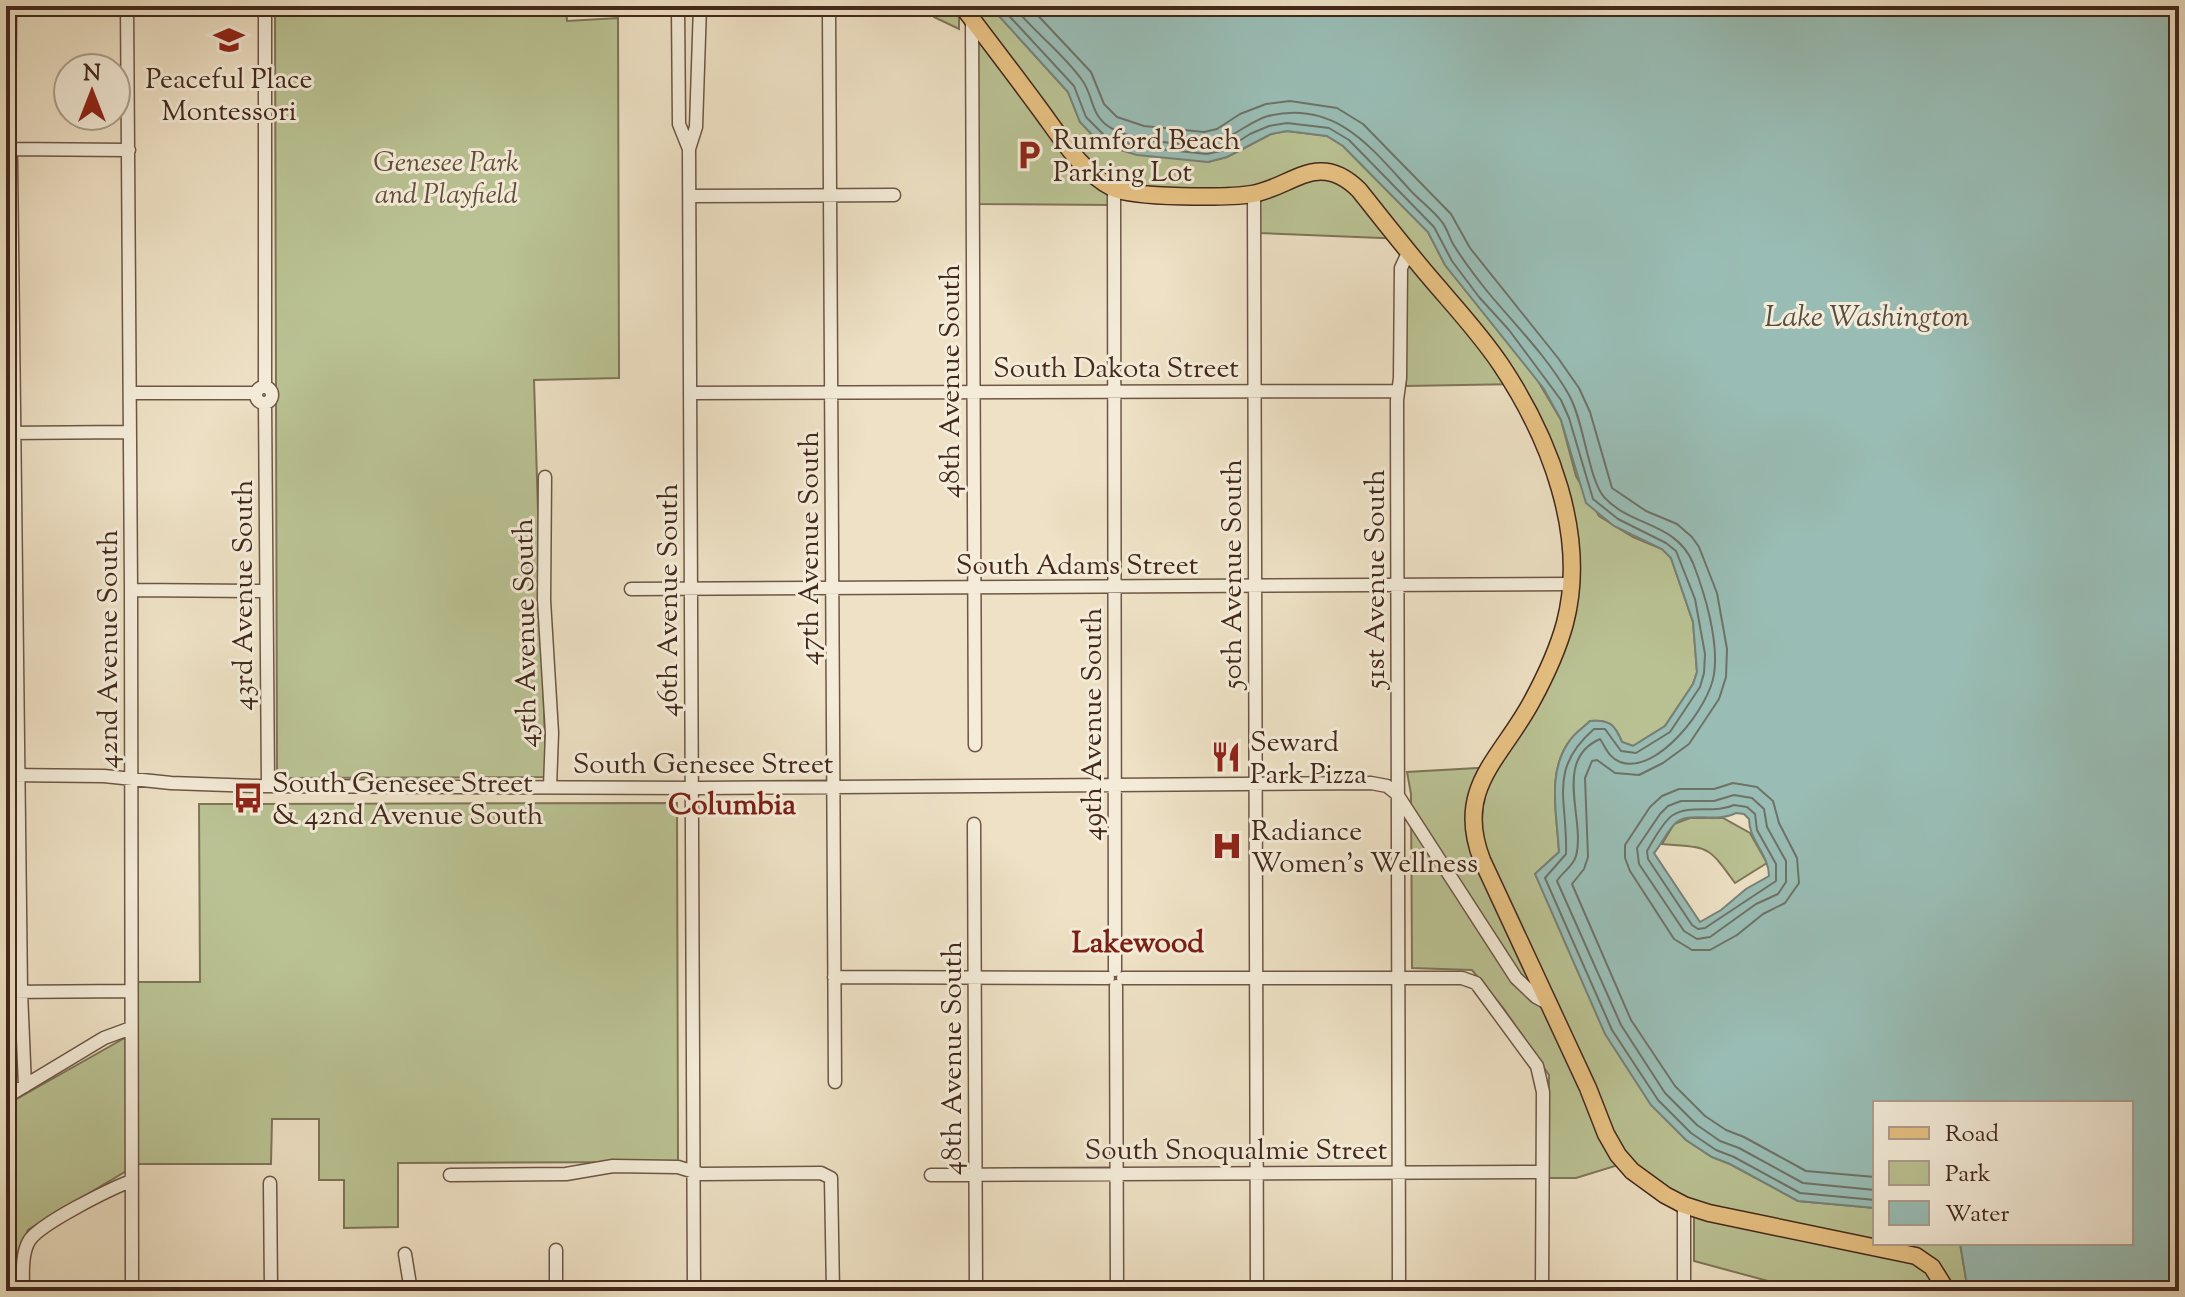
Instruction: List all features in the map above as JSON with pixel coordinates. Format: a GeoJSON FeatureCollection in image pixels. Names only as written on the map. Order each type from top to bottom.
{"type":"FeatureCollection","features":[{"type":"Feature","properties":{"kind":"main road"},"geometry":{"type":"LineString","coordinates":[[967,12],[1084,166],[1114,189],[1148,195],[1254,194],[1298,175],[1316,172],[1336,175],[1359,190],[1499,361],[1534,420],[1563,499],[1570,548],[1570,584],[1565,623],[1544,677],[1478,786],[1472,812],[1475,842],[1618,1155],[1646,1184],[1684,1205],[1916,1256],[1932,1267],[1947,1291]]}},
{"type":"Feature","properties":{"kind":"street"},"geometry":{"type":"LineString","coordinates":[[10,6],[12,775],[25,1086]]}},
{"type":"Feature","properties":{"kind":"street","name":"42nd Avenue South"},"geometry":{"type":"LineString","coordinates":[[127,6],[132,1291]]}},
{"type":"Feature","properties":{"kind":"street"},"geometry":{"type":"LineString","coordinates":[[130,393],[260,390],[265,6]]}},
{"type":"Feature","properties":{"kind":"street","name":"46th Avenue South"},"geometry":{"type":"LineString","coordinates":[[678,6],[679,124],[689,149]]}},
{"type":"Feature","properties":{"kind":"street","name":"46th Avenue South"},"geometry":{"type":"LineString","coordinates":[[694,1291],[689,149],[696,127],[700,9]]}},
{"type":"Feature","properties":{"kind":"street","name":"47th Avenue South"},"geometry":{"type":"LineString","coordinates":[[828,10],[835,1082]]}},
{"type":"Feature","properties":{"kind":"street","name":"48th Avenue South"},"geometry":{"type":"LineString","coordinates":[[967,12],[975,745]]}},
{"type":"Feature","properties":{"kind":"street"},"geometry":{"type":"LineString","coordinates":[[8,149],[129,150]]}},
{"type":"Feature","properties":{"kind":"street","name":"49th Avenue South"},"geometry":{"type":"LineString","coordinates":[[1114,189],[1117,1291]]}},
{"type":"Feature","properties":{"kind":"street","name":"50th Avenue South"},"geometry":{"type":"LineString","coordinates":[[1254,194],[1257,1291]]}},
{"type":"Feature","properties":{"kind":"street"},"geometry":{"type":"LineString","coordinates":[[690,196],[894,195]]}},
{"type":"Feature","properties":{"kind":"street","name":"51st Avenue South"},"geometry":{"type":"LineString","coordinates":[[1399,1291],[1397,391],[1400,378],[1401,268],[1408,253]]}},
{"type":"Feature","properties":{"kind":"street","name":"43rd Avenue South"},"geometry":{"type":"LineString","coordinates":[[260,390],[258,401],[265,403],[268,786]]}},
{"type":"Feature","properties":{"kind":"street","name":"South Dakota Street"},"geometry":{"type":"LineString","coordinates":[[691,393],[1397,391]]}},
{"type":"Feature","properties":{"kind":"street"},"geometry":{"type":"LineString","coordinates":[[10,433],[129,432]]}},
{"type":"Feature","properties":{"kind":"street","name":"45th Avenue South"},"geometry":{"type":"LineString","coordinates":[[545,477],[544,600],[552,733],[550,787]]}},
{"type":"Feature","properties":{"kind":"street","name":"South Adams Street"},"geometry":{"type":"LineString","coordinates":[[631,589],[1570,584]]}},
{"type":"Feature","properties":{"kind":"street"},"geometry":{"type":"LineString","coordinates":[[131,590],[266,591]]}},
{"type":"Feature","properties":{"kind":"street","name":"South Genesee Street"},"geometry":{"type":"LineString","coordinates":[[12,775],[104,776],[171,783],[268,786],[691,788],[1362,782],[1387,786],[1397,794]]}},
{"type":"Feature","properties":{"kind":"street"},"geometry":{"type":"LineString","coordinates":[[1397,794],[1516,978],[1547,1003]]}},
{"type":"Feature","properties":{"kind":"street","name":"48th Avenue South"},"geometry":{"type":"LineString","coordinates":[[974,824],[976,1291]]}},
{"type":"Feature","properties":{"kind":"street"},"geometry":{"type":"LineString","coordinates":[[834,977],[1470,979],[1480,988],[1540,1073],[1542,1291]]}},
{"type":"Feature","properties":{"kind":"street"},"geometry":{"type":"LineString","coordinates":[[6,992],[131,991]]}},
{"type":"Feature","properties":{"kind":"street"},"geometry":{"type":"LineString","coordinates":[[6,1097],[104,1038],[131,1028]]}},
{"type":"Feature","properties":{"kind":"street"},"geometry":{"type":"LineString","coordinates":[[450,1175],[566,1174],[613,1166],[678,1167],[694,1173],[812,1173],[831,1178],[833,1291]]}},
{"type":"Feature","properties":{"kind":"street","name":"South Snoqualmie Street"},"geometry":{"type":"LineString","coordinates":[[931,1175],[1542,1172]]}},
{"type":"Feature","properties":{"kind":"street"},"geometry":{"type":"LineString","coordinates":[[23,1291],[26,1247],[30,1239],[44,1227],[131,1181]]}},
{"type":"Feature","properties":{"kind":"street"},"geometry":{"type":"LineString","coordinates":[[270,1183],[271,1291]]}},
{"type":"Feature","properties":{"kind":"street"},"geometry":{"type":"LineString","coordinates":[[1684,1205],[1684,1291]]}},
{"type":"Feature","properties":{"kind":"street"},"geometry":{"type":"LineString","coordinates":[[556,1250],[556,1291]]}},
{"type":"Feature","properties":{"kind":"street"},"geometry":{"type":"LineString","coordinates":[[405,1254],[411,1291]]}},
{"type":"Feature","properties":{"kind":"green space","name":"Genesee Park and Playfield"},"geometry":{"type":"Polygon","coordinates":[[[275,6],[566,6],[567,21],[618,18],[619,378],[534,380],[546,777],[277,778],[275,6]]]}},
{"type":"Feature","properties":{"kind":"green space"},"geometry":{"type":"Polygon","coordinates":[[[874,6],[952,6],[959,14],[959,29],[934,17],[933,11],[874,6]]]}},
{"type":"Feature","properties":{"kind":"green space"},"geometry":{"type":"Polygon","coordinates":[[[968,6],[990,6],[1068,92],[1080,122],[1101,144],[1208,162],[1227,157],[1271,134],[1287,131],[1327,136],[1343,146],[1428,232],[1445,265],[1535,376],[1561,420],[1576,476],[1599,516],[1633,537],[1662,549],[1671,558],[1693,622],[1697,672],[1693,684],[1665,726],[1633,746],[1622,742],[1610,724],[1590,721],[1573,736],[1563,751],[1555,793],[1559,852],[1535,874],[1674,1127],[1686,1140],[1712,1157],[1798,1201],[1873,1208],[1873,1245],[1960,1245],[1968,1291],[1805,1291],[1694,1261],[1694,1203],[1631,1161],[1576,1178],[1549,1178],[1549,1075],[1504,1009],[1472,970],[1412,968],[1411,794],[1407,772],[1495,767],[1568,627],[1575,546],[1520,384],[1406,386],[1406,239],[1259,233],[1247,190],[1130,189],[1111,205],[976,204],[968,6]]]}},
{"type":"Feature","properties":{"kind":"green space"},"geometry":{"type":"Polygon","coordinates":[[[677,803],[678,1162],[398,1163],[398,1227],[344,1228],[344,1180],[319,1180],[319,1119],[272,1119],[271,1164],[138,1164],[28,1230],[16,1258],[15,1291],[6,1291],[6,1105],[137,1031],[138,982],[200,982],[199,804],[677,803]]]}},
{"type":"Feature","properties":{"kind":"green space"},"geometry":{"type":"Polygon","coordinates":[[[1690,818],[1723,818],[1750,833],[1767,863],[1735,883],[1706,850],[1662,844],[1674,824],[1690,818]]]}},
{"type":"Feature","properties":{"kind":"water","name":"Lake Washington"},"geometry":{"type":"Polygon","coordinates":[[[990,6],[2179,6],[2179,1291],[1968,1291],[1960,1245],[2133,1245],[2133,1101],[1873,1101],[1873,1208],[1798,1201],[1712,1157],[1686,1140],[1651,1105],[1605,1034],[1535,874],[1559,852],[1556,779],[1563,751],[1573,736],[1590,721],[1602,721],[1614,727],[1622,742],[1633,746],[1665,726],[1693,684],[1697,672],[1693,622],[1671,558],[1662,549],[1614,526],[1586,503],[1561,420],[1544,389],[1445,265],[1428,232],[1343,146],[1327,136],[1287,131],[1271,134],[1227,157],[1208,162],[1137,155],[1101,144],[1080,122],[1068,92],[990,6]],[[1736,813],[1721,817],[1684,818],[1671,828],[1654,853],[1700,922],[1769,876],[1749,819],[1744,814],[1736,813]]]}},
{"type":"Feature","properties":{"kind":"place","name":"Peaceful Place Montessori"},"geometry":{"type":"Point","coordinates":[229,40]}},
{"type":"Feature","properties":{"kind":"place","name":"Rumford Beach Parking Lot"},"geometry":{"type":"Point","coordinates":[1029,155]}},
{"type":"Feature","properties":{"kind":"place","name":"Seward Park Pizza"},"geometry":{"type":"Point","coordinates":[1226,757]}},
{"type":"Feature","properties":{"kind":"place","name":"South Genesee Street & 42nd Avenue South"},"geometry":{"type":"Point","coordinates":[248,798]}},
{"type":"Feature","properties":{"kind":"place","name":"Radiance Women's Wellness"},"geometry":{"type":"Point","coordinates":[1227,846]}},
{"type":"Feature","properties":{"kind":"district","name":"Columbia"},"geometry":{"type":"Point","coordinates":[732,804]}},
{"type":"Feature","properties":{"kind":"district","name":"Lakewood"},"geometry":{"type":"Point","coordinates":[1138,942]}}]}
